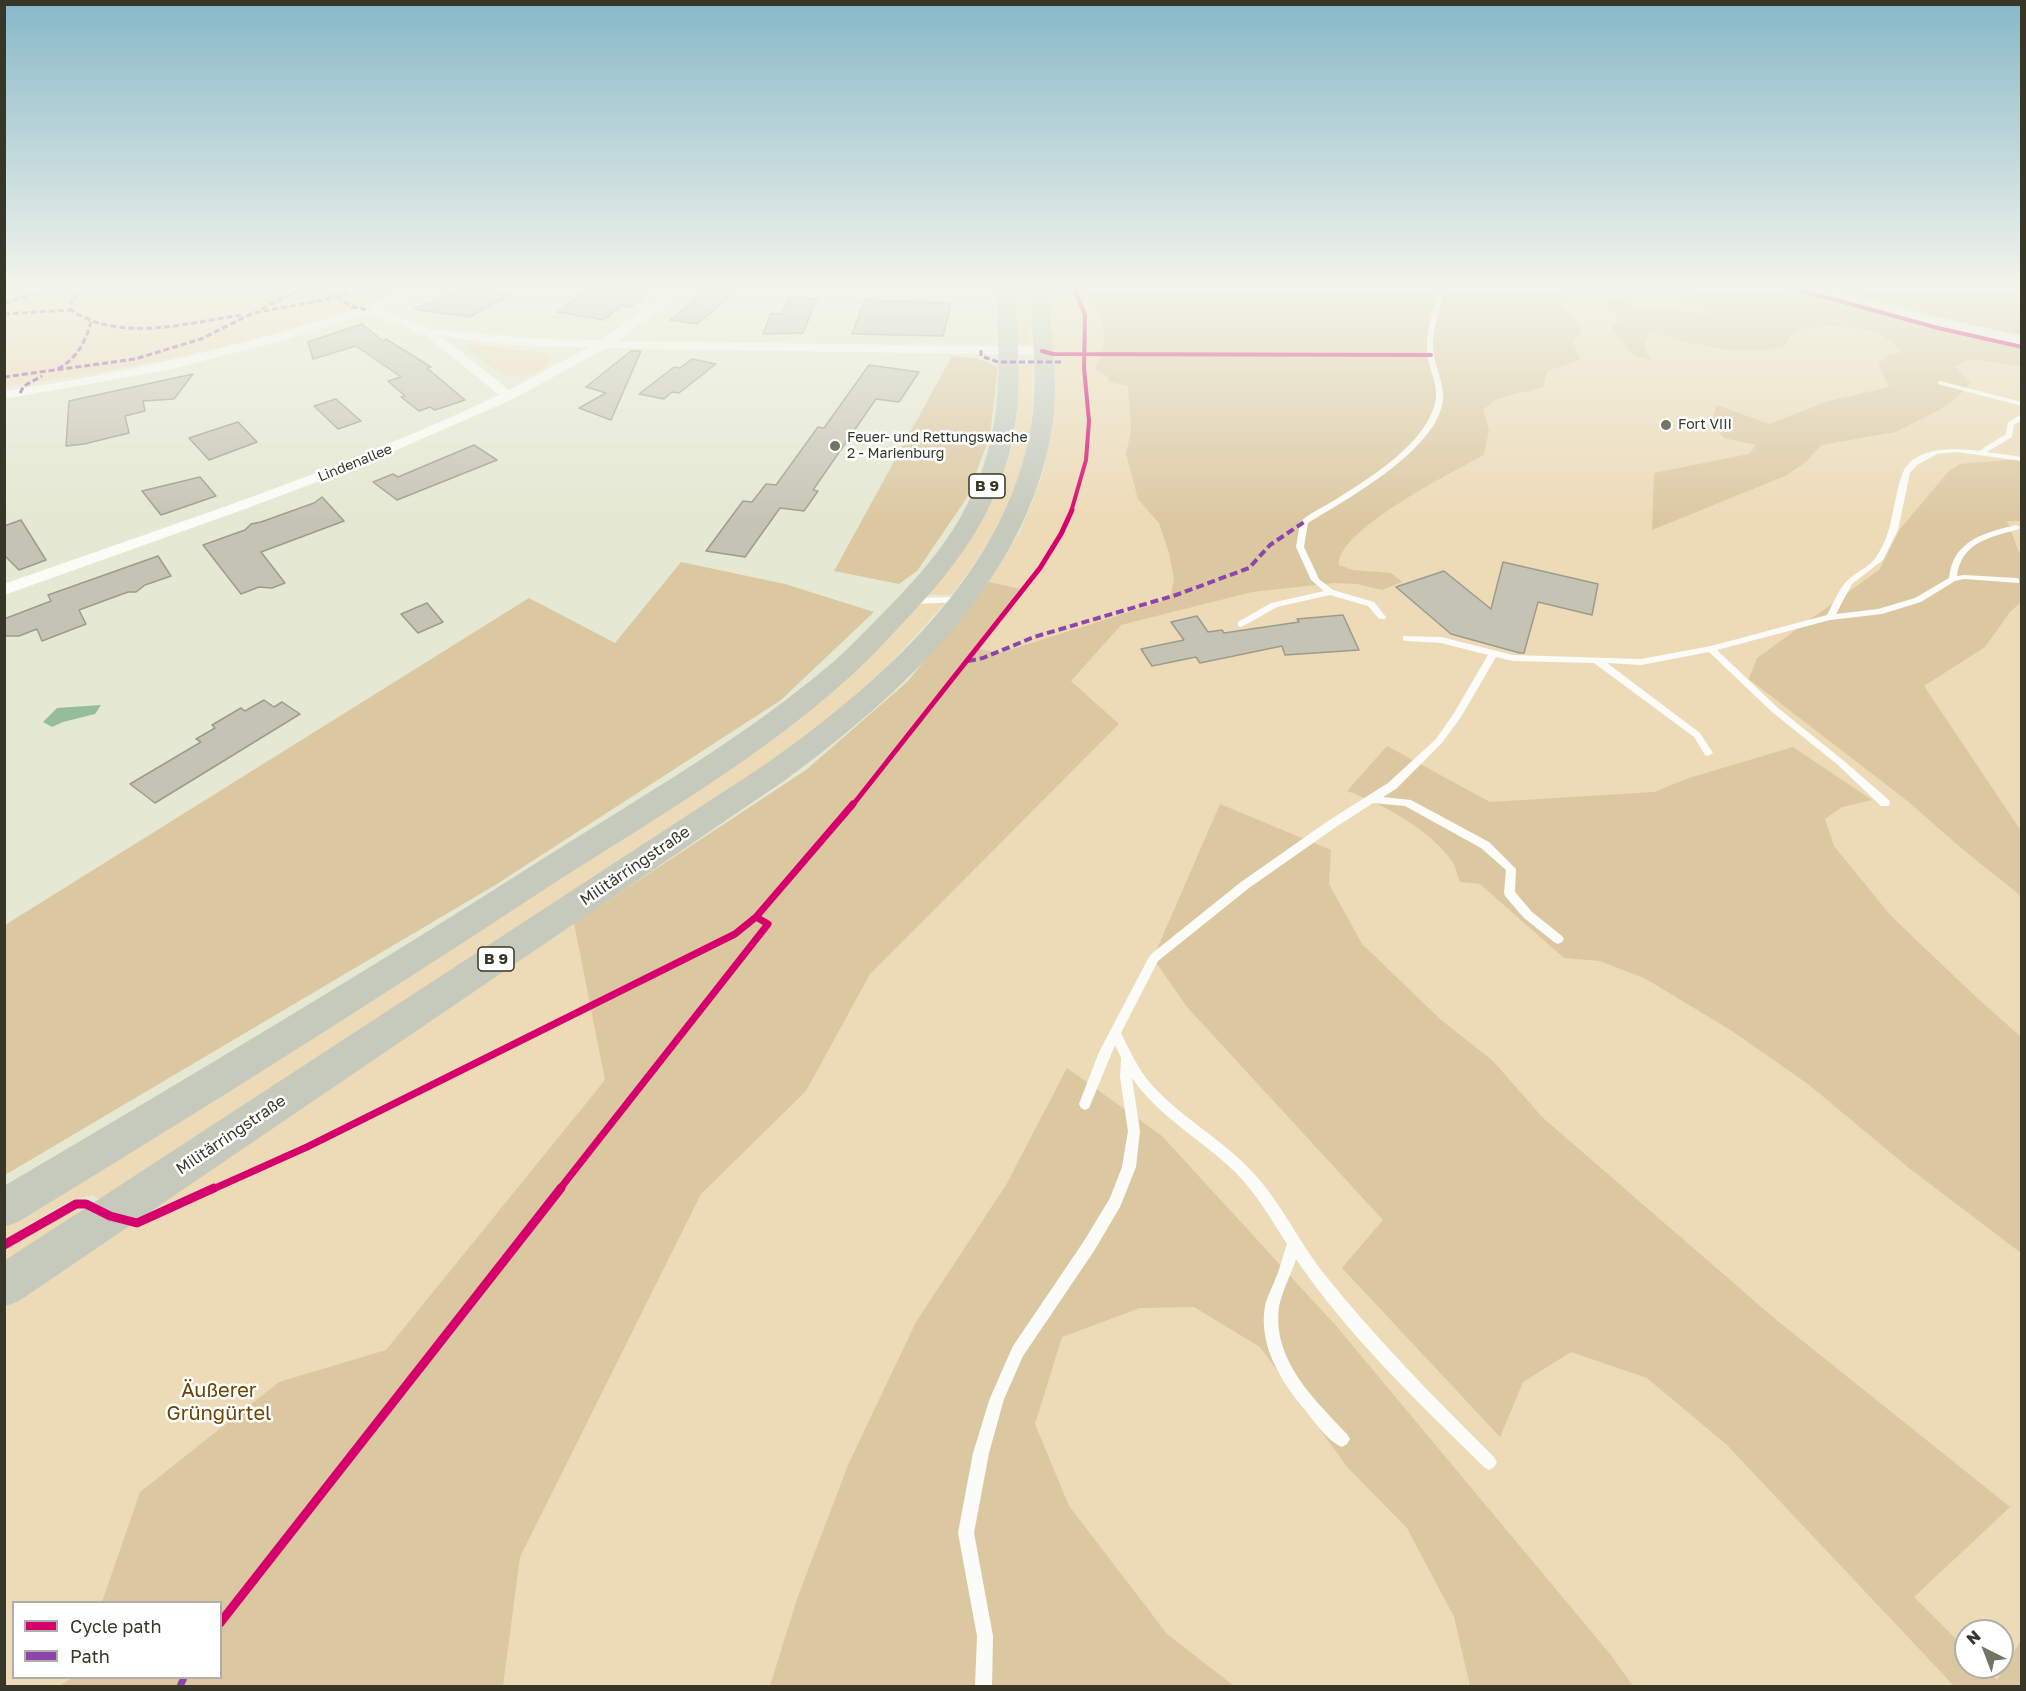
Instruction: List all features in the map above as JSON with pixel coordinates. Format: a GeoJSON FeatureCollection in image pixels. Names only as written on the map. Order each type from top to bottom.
{"type":"FeatureCollection","features":[{"type":"Feature","properties":{"kind":"main road","name":"B 9"},"geometry":{"type":"LineString","coordinates":[[4,1208],[117,1142],[429,948],[764,730],[842,669],[910,601],[952,550],[971,518],[1001,449],[1006,421],[1008,365]]}},
{"type":"Feature","properties":{"kind":"main road","name":"Militärringstraße"},"geometry":{"type":"LineString","coordinates":[[4,1286],[672,842],[799,755],[890,679],[961,600],[1002,540],[1023,499],[1032,474],[1042,427],[1043,365]]}},
{"type":"Feature","properties":{"kind":"street"},"geometry":{"type":"LineString","coordinates":[[4,395],[93,382],[173,365]]}},
{"type":"Feature","properties":{"kind":"street"},"geometry":{"type":"LineString","coordinates":[[469,365],[508,396]]}},
{"type":"Feature","properties":{"kind":"street","name":"Lindenallee"},"geometry":{"type":"LineString","coordinates":[[4,590],[289,490],[414,439],[508,396],[567,365]]}},
{"type":"Feature","properties":{"kind":"lane"},"geometry":{"type":"LineString","coordinates":[[1382,617],[1376,608],[1365,601],[1330,592],[1311,574],[1300,547],[1304,522],[1379,474],[1404,453],[1435,418],[1440,393],[1433,365]]}},
{"type":"Feature","properties":{"kind":"lane"},"geometry":{"type":"LineString","coordinates":[[1940,383],[2022,404]]}},
{"type":"Feature","properties":{"kind":"lane"},"geometry":{"type":"LineString","coordinates":[[1982,452],[2009,435],[2011,424],[2022,416]]}},
{"type":"Feature","properties":{"kind":"lane"},"geometry":{"type":"LineString","coordinates":[[1830,617],[1849,584],[1879,560],[1894,530],[1906,473],[1914,463],[1935,452],[1982,452],[2022,459]]}},
{"type":"Feature","properties":{"kind":"lane"},"geometry":{"type":"LineString","coordinates":[[1953,579],[1953,565],[1962,552],[1977,539],[2016,527]]}},
{"type":"Feature","properties":{"kind":"lane"},"geometry":{"type":"LineString","coordinates":[[1406,638],[1441,640],[1492,655],[1528,660],[1641,662],[1711,649],[1830,617],[1879,612],[1918,600],[1953,579],[1964,577],[2016,581]]}},
{"type":"Feature","properties":{"kind":"lane"},"geometry":{"type":"LineString","coordinates":[[1241,624],[1254,619],[1265,608],[1330,592]]}},
{"type":"Feature","properties":{"kind":"lane"},"geometry":{"type":"LineString","coordinates":[[910,601],[961,600]]}},
{"type":"Feature","properties":{"kind":"lane"},"geometry":{"type":"LineString","coordinates":[[1711,649],[1774,710],[1841,763],[1885,803]]}},
{"type":"Feature","properties":{"kind":"lane"},"geometry":{"type":"LineString","coordinates":[[1085,1104],[1103,1056],[1154,958],[1245,885],[1392,786],[1439,741],[1458,715],[1492,655]]}},
{"type":"Feature","properties":{"kind":"lane"},"geometry":{"type":"LineString","coordinates":[[1596,660],[1697,735],[1708,753]]}},
{"type":"Feature","properties":{"kind":"lane"},"geometry":{"type":"LineString","coordinates":[[1371,799],[1407,803],[1485,845],[1510,869],[1509,893],[1528,915],[1558,939]]}},
{"type":"Feature","properties":{"kind":"lane"},"geometry":{"type":"LineString","coordinates":[[1115,1033],[1127,1059],[1147,1088],[1240,1168],[1267,1198],[1314,1273],[1348,1315],[1489,1462]]}},
{"type":"Feature","properties":{"kind":"lane"},"geometry":{"type":"LineString","coordinates":[[983,1686],[985,1636],[966,1533],[981,1452],[997,1398],[1018,1351],[1089,1246],[1115,1202],[1129,1167],[1134,1131],[1126,1077],[1127,1059]]}},
{"type":"Feature","properties":{"kind":"lane"},"geometry":{"type":"LineString","coordinates":[[1294,1243],[1272,1306],[1270,1330],[1277,1352],[1292,1382],[1318,1414],[1342,1438]]}},
{"type":"Feature","properties":{"kind":"green space"},"geometry":{"type":"Polygon","coordinates":[[[5,365],[137,365],[58,379],[5,386],[5,365]]]}},
{"type":"Feature","properties":{"kind":"green space"},"geometry":{"type":"Polygon","coordinates":[[[488,365],[547,365],[529,375],[518,377],[488,365]]]}},
{"type":"Feature","properties":{"kind":"green space"},"geometry":{"type":"Polygon","coordinates":[[[1015,365],[1032,365],[1033,401],[1031,430],[1017,481],[999,521],[977,560],[951,595],[926,595],[977,523],[1007,464],[1016,424],[1015,365]]]}},
{"type":"Feature","properties":{"kind":"green space","name":"Äußerer Grüngürtel"},"geometry":{"type":"Polygon","coordinates":[[[1052,365],[2021,365],[2021,1686],[5,1686],[4,1309],[574,923],[806,770],[907,682],[989,582],[1020,532],[1044,470],[1054,410],[1052,365]]]}},
{"type":"Feature","properties":{"kind":"green space"},"geometry":{"type":"Polygon","coordinates":[[[945,603],[884,670],[832,716],[756,772],[104,1203],[93,1195],[69,1201],[5,1239],[4,1228],[608,846],[919,604],[945,603]]]}},
{"type":"Feature","properties":{"kind":"green space"},"geometry":{"type":"Polygon","coordinates":[[[77,1209],[86,1215],[5,1268],[4,1248],[54,1219],[77,1209]]]}},
{"type":"Feature","properties":{"kind":"shaded area"},"geometry":{"type":"Polygon","coordinates":[[[947,365],[993,365],[998,367],[990,436],[966,499],[917,571],[899,584],[834,571],[947,365]]]}},
{"type":"Feature","properties":{"kind":"shaded area"},"geometry":{"type":"Polygon","coordinates":[[[1097,365],[1565,365],[1547,371],[1543,387],[1496,399],[1483,410],[1489,430],[1484,455],[1376,519],[1356,535],[1343,551],[1339,565],[1353,570],[1391,573],[1402,582],[1382,590],[1357,584],[1335,583],[1252,592],[1121,625],[1071,681],[1119,724],[870,974],[806,1091],[701,1194],[520,1557],[503,1686],[59,1686],[70,1679],[222,1679],[222,1601],[102,1601],[140,1492],[279,1382],[386,1350],[605,1080],[574,923],[806,770],[907,682],[989,582],[1020,589],[974,648],[1000,653],[1170,599],[1174,579],[1169,553],[1159,523],[1138,499],[1126,454],[1131,430],[1128,386],[1110,382],[1107,376],[1096,370],[1097,365]]]}},
{"type":"Feature","properties":{"kind":"shaded area"},"geometry":{"type":"Polygon","coordinates":[[[1878,365],[1959,365],[1955,367],[1971,383],[1939,410],[1896,432],[1821,445],[1806,462],[1785,476],[1652,530],[1654,473],[1749,454],[1756,445],[1724,438],[1711,423],[1717,405],[1769,424],[1829,401],[1889,387],[1878,365]]]}},
{"type":"Feature","properties":{"kind":"shaded area"},"geometry":{"type":"Polygon","coordinates":[[[2021,459],[2021,521],[2007,521],[2021,557],[2021,602],[2010,612],[1985,647],[1924,686],[2021,831],[2021,896],[1910,803],[1749,679],[1757,658],[1879,570],[1900,529],[1949,471],[1960,464],[2021,459]]]}},
{"type":"Feature","properties":{"kind":"shaded area"},"geometry":{"type":"Polygon","coordinates":[[[681,562],[785,584],[874,612],[781,700],[497,884],[5,1175],[5,925],[529,598],[615,643],[681,562]]]}},
{"type":"Feature","properties":{"kind":"shaded area"},"geometry":{"type":"Polygon","coordinates":[[[101,705],[95,714],[52,727],[43,722],[57,708],[101,705]]]}},
{"type":"Feature","properties":{"kind":"shaded area"},"geometry":{"type":"Polygon","coordinates":[[[1387,746],[1490,802],[1654,792],[1689,778],[1793,747],[1872,800],[1842,807],[1825,819],[1834,846],[1891,916],[2021,1037],[2021,1253],[1909,1168],[1808,1084],[1732,1031],[1646,979],[1600,961],[1564,958],[1480,884],[1460,882],[1452,861],[1431,838],[1390,810],[1347,791],[1387,746]]]}},
{"type":"Feature","properties":{"kind":"shaded area"},"geometry":{"type":"Polygon","coordinates":[[[1220,804],[1331,850],[1329,884],[1362,944],[1440,1019],[1493,1061],[1542,1117],[1774,1318],[2010,1507],[1914,1597],[1954,1637],[1954,1679],[2014,1679],[2014,1652],[2021,1640],[2021,1686],[1954,1686],[1727,1445],[1647,1378],[1571,1352],[1523,1382],[1500,1437],[1342,1268],[1383,1220],[1187,1007],[1153,958],[1220,804]]]}},
{"type":"Feature","properties":{"kind":"shaded area"},"geometry":{"type":"Polygon","coordinates":[[[1067,1068],[1162,1136],[1337,1327],[1610,1654],[1633,1686],[1470,1686],[1454,1617],[1407,1528],[1348,1468],[1260,1347],[1194,1307],[1140,1308],[1062,1337],[1035,1424],[1069,1506],[1167,1634],[1234,1686],[770,1686],[797,1599],[848,1465],[916,1322],[1006,1185],[1067,1068]]]}},
{"type":"Feature","properties":{"kind":"building"},"geometry":{"type":"Polygon","coordinates":[[[383,365],[428,365],[431,367],[427,368],[465,400],[435,410],[430,407],[419,411],[401,397],[405,396],[388,381],[401,377],[383,365]]]}},
{"type":"Feature","properties":{"kind":"building"},"geometry":{"type":"Polygon","coordinates":[[[614,365],[635,365],[611,420],[579,408],[606,393],[586,387],[614,365]]]}},
{"type":"Feature","properties":{"kind":"building"},"geometry":{"type":"Polygon","coordinates":[[[684,365],[715,365],[679,393],[672,392],[664,399],[639,394],[674,367],[680,368],[684,365]]]}},
{"type":"Feature","properties":{"kind":"building"},"geometry":{"type":"Polygon","coordinates":[[[869,365],[919,372],[899,402],[876,399],[813,490],[818,491],[804,511],[780,508],[745,557],[706,551],[743,501],[752,502],[766,484],[776,485],[818,427],[824,428],[869,365]]]}},
{"type":"Feature","properties":{"kind":"building"},"geometry":{"type":"Polygon","coordinates":[[[193,374],[174,399],[143,401],[145,411],[125,416],[129,433],[66,446],[69,401],[193,374]]]}},
{"type":"Feature","properties":{"kind":"building"},"geometry":{"type":"Polygon","coordinates":[[[336,399],[361,421],[338,429],[314,406],[336,399]]]}},
{"type":"Feature","properties":{"kind":"building"},"geometry":{"type":"Polygon","coordinates":[[[238,422],[257,442],[209,460],[189,438],[238,422]]]}},
{"type":"Feature","properties":{"kind":"building"},"geometry":{"type":"Polygon","coordinates":[[[474,445],[497,460],[397,500],[373,482],[393,474],[398,477],[474,445]]]}},
{"type":"Feature","properties":{"kind":"building"},"geometry":{"type":"Polygon","coordinates":[[[200,477],[216,496],[161,515],[142,491],[200,477]]]}},
{"type":"Feature","properties":{"kind":"building"},"geometry":{"type":"Polygon","coordinates":[[[322,497],[344,521],[261,552],[285,583],[272,588],[259,587],[241,594],[203,545],[245,530],[251,524],[314,503],[322,497]]]}},
{"type":"Feature","properties":{"kind":"building"},"geometry":{"type":"Polygon","coordinates":[[[21,520],[46,560],[19,570],[4,555],[4,526],[21,520]]]}},
{"type":"Feature","properties":{"kind":"building"},"geometry":{"type":"Polygon","coordinates":[[[158,556],[171,576],[145,585],[136,592],[128,592],[79,610],[86,624],[42,641],[37,629],[19,636],[4,636],[4,619],[51,601],[48,595],[158,556]]]}},
{"type":"Feature","properties":{"kind":"building"},"geometry":{"type":"Polygon","coordinates":[[[1503,562],[1598,584],[1592,615],[1538,602],[1524,653],[1520,653],[1451,634],[1396,587],[1444,571],[1491,609],[1503,562]]]}},
{"type":"Feature","properties":{"kind":"building"},"geometry":{"type":"Polygon","coordinates":[[[427,603],[443,622],[418,633],[401,614],[427,603]]]}},
{"type":"Feature","properties":{"kind":"building"},"geometry":{"type":"Polygon","coordinates":[[[1343,615],[1359,650],[1285,655],[1282,646],[1200,663],[1196,657],[1152,666],[1141,649],[1184,640],[1171,622],[1197,616],[1208,632],[1222,630],[1224,633],[1299,622],[1297,619],[1343,615]]]}},
{"type":"Feature","properties":{"kind":"building"},"geometry":{"type":"Polygon","coordinates":[[[264,700],[274,707],[282,702],[300,714],[155,803],[130,784],[201,742],[196,739],[215,728],[212,725],[241,708],[245,711],[264,700]]]}},
{"type":"Feature","properties":{"kind":"marked path"},"geometry":{"type":"LineString","coordinates":[[58,369],[65,365]]}},
{"type":"Feature","properties":{"kind":"marked path"},"geometry":{"type":"LineString","coordinates":[[4,377],[92,365]]}},
{"type":"Feature","properties":{"kind":"marked path"},"geometry":{"type":"LineString","coordinates":[[20,393],[24,386],[42,376]]}},
{"type":"Feature","properties":{"kind":"marked path"},"geometry":{"type":"LineString","coordinates":[[968,661],[983,658],[1034,637],[1176,595],[1249,568],[1270,545],[1304,522]]}},
{"type":"Feature","properties":{"kind":"marked path"},"geometry":{"type":"LineString","coordinates":[[180,1686],[184,1679]]}},
{"type":"Feature","properties":{"kind":"cycle path"},"geometry":{"type":"LineString","coordinates":[[4,1245],[76,1204],[86,1204],[110,1216],[137,1223],[307,1147],[709,948],[735,934],[756,917],[874,780],[1051,552],[1069,517],[1086,460],[1089,421],[1084,365]]}},
{"type":"Feature","properties":{"kind":"cycle path"},"geometry":{"type":"LineString","coordinates":[[222,1620],[768,924],[756,917]]}},
{"type":"Feature","properties":{"kind":"place","name":"Fort VIII"},"geometry":{"type":"Point","coordinates":[1666,425]}},
{"type":"Feature","properties":{"kind":"place","name":"Feuer- und Rettungswache 2 - Marienburg"},"geometry":{"type":"Point","coordinates":[835,446]}}]}
